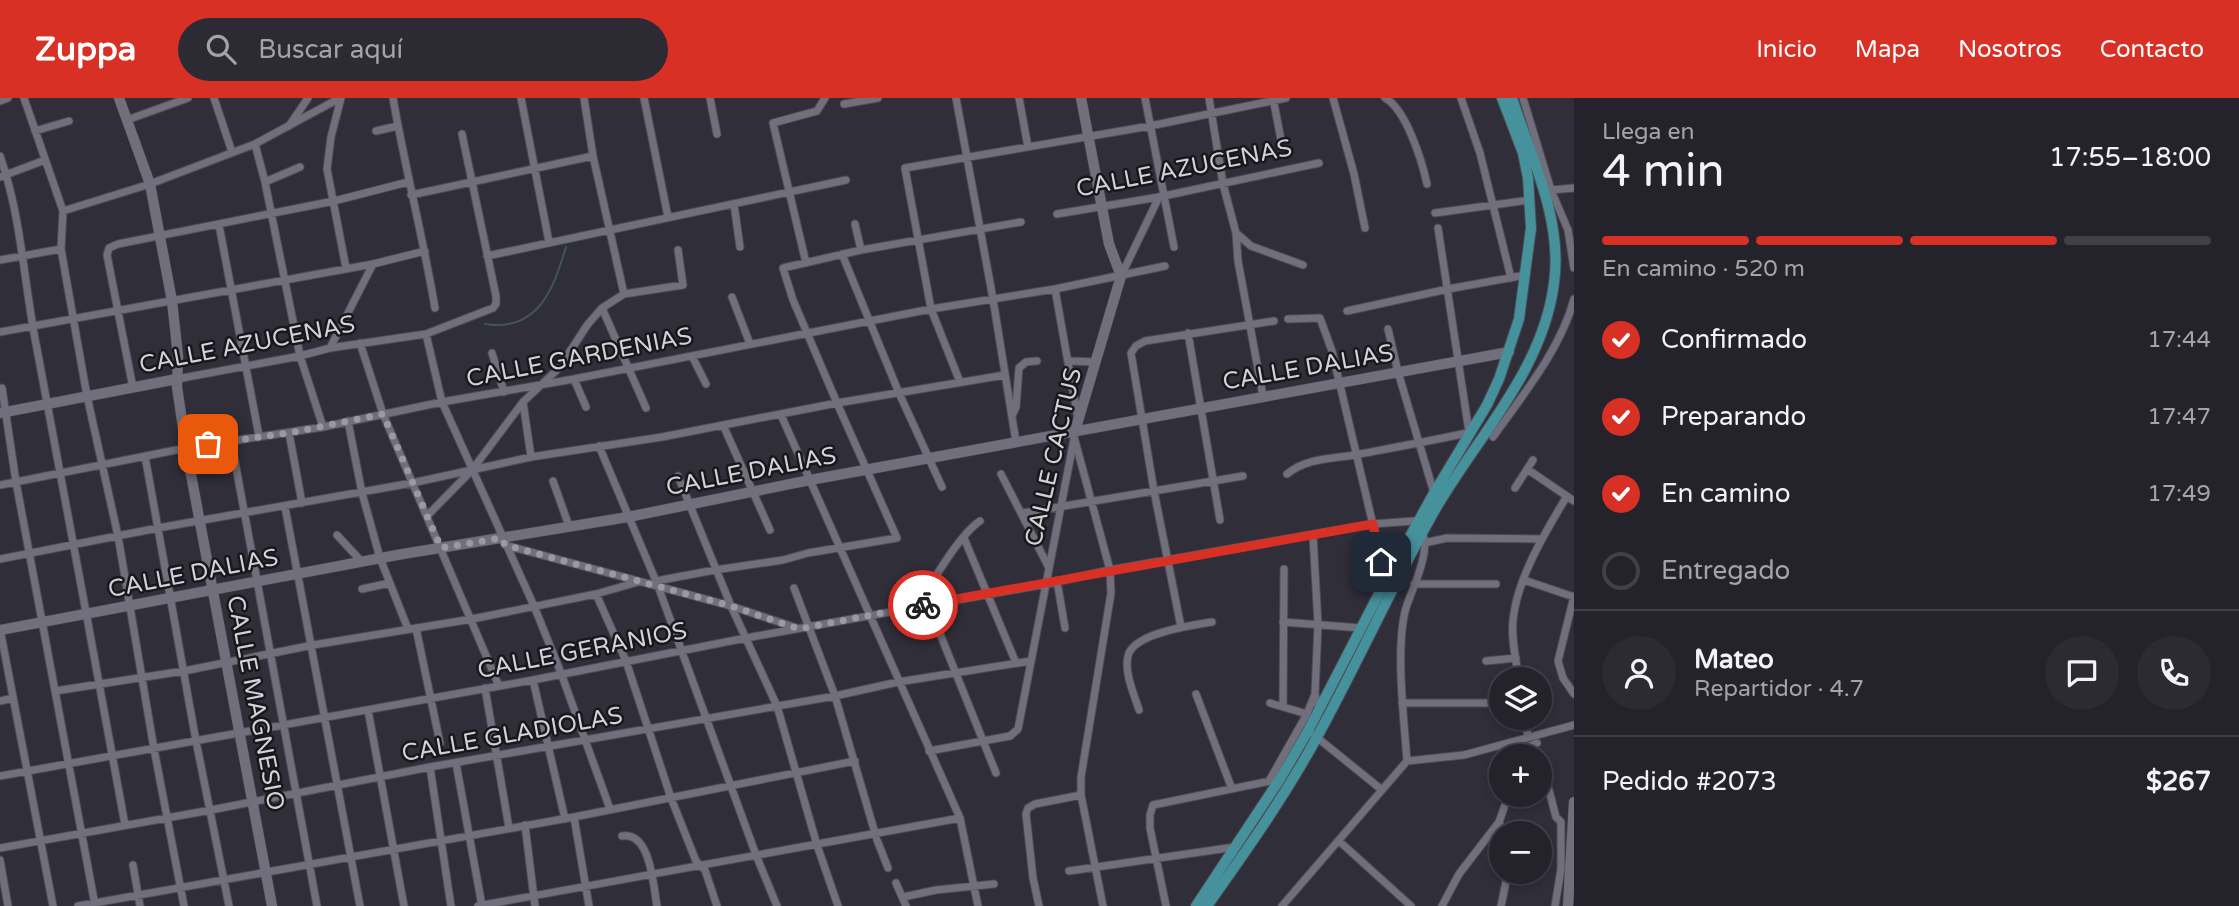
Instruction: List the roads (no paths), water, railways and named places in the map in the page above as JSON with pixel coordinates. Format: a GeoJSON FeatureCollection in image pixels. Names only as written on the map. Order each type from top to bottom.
{"type":"FeatureCollection","features":[{"type":"Feature","properties":{"kind":"main road"},"geometry":{"type":"LineString","coordinates":[[1196,906],[1236,847],[1275,780],[1312,734],[1319,710],[1386,580],[1421,534],[1434,494],[1495,388],[1509,352],[1519,319],[1531,228],[1523,153],[1502,98]]}},
{"type":"Feature","properties":{"kind":"main road"},"geometry":{"type":"LineString","coordinates":[[1207,906],[1247,849],[1421,534],[1536,350],[1550,305],[1556,261],[1552,228],[1534,160],[1512,98]]}},
{"type":"Feature","properties":{"kind":"street"},"geometry":{"type":"LineString","coordinates":[[0,101],[8,98]]}},
{"type":"Feature","properties":{"kind":"street"},"geometry":{"type":"LineString","coordinates":[[24,98],[63,211],[61,249],[87,397],[118,536],[184,906]]}},
{"type":"Feature","properties":{"kind":"street","name":"CALLE MAGNESIO"},"geometry":{"type":"LineString","coordinates":[[119,98],[150,184],[172,301],[178,356],[177,379],[186,448],[272,906]]}},
{"type":"Feature","properties":{"kind":"street"},"geometry":{"type":"LineString","coordinates":[[127,120],[188,98]]}},
{"type":"Feature","properties":{"kind":"street"},"geometry":{"type":"LineString","coordinates":[[214,98],[232,152]]}},
{"type":"Feature","properties":{"kind":"street"},"geometry":{"type":"LineString","coordinates":[[288,127],[308,98]]}},
{"type":"Feature","properties":{"kind":"street"},"geometry":{"type":"LineString","coordinates":[[63,211],[150,184],[255,144],[341,98]]}},
{"type":"Feature","properties":{"kind":"street"},"geometry":{"type":"LineString","coordinates":[[341,98],[327,155],[327,169],[346,268]]}},
{"type":"Feature","properties":{"kind":"street"},"geometry":{"type":"LineString","coordinates":[[393,98],[435,307]]}},
{"type":"Feature","properties":{"kind":"street"},"geometry":{"type":"LineString","coordinates":[[521,98],[549,242]]}},
{"type":"Feature","properties":{"kind":"street"},"geometry":{"type":"LineString","coordinates":[[584,98],[593,156],[624,295]]}},
{"type":"Feature","properties":{"kind":"street"},"geometry":{"type":"LineString","coordinates":[[644,98],[668,216]]}},
{"type":"Feature","properties":{"kind":"street"},"geometry":{"type":"LineString","coordinates":[[710,98],[717,134]]}},
{"type":"Feature","properties":{"kind":"street"},"geometry":{"type":"LineString","coordinates":[[806,263],[773,123],[817,111],[825,98]]}},
{"type":"Feature","properties":{"kind":"street"},"geometry":{"type":"LineString","coordinates":[[844,104],[878,98]]}},
{"type":"Feature","properties":{"kind":"street"},"geometry":{"type":"LineString","coordinates":[[956,98],[981,229],[1016,442]]}},
{"type":"Feature","properties":{"kind":"street"},"geometry":{"type":"LineString","coordinates":[[1019,98],[1028,147]]}},
{"type":"Feature","properties":{"kind":"street"},"geometry":{"type":"LineString","coordinates":[[1081,98],[1109,244],[1121,276]]}},
{"type":"Feature","properties":{"kind":"street"},"geometry":{"type":"LineString","coordinates":[[1145,98],[1161,196],[1174,247]]}},
{"type":"Feature","properties":{"kind":"street"},"geometry":{"type":"LineString","coordinates":[[1209,98],[1223,184],[1236,233],[1249,326],[1263,396]]}},
{"type":"Feature","properties":{"kind":"street"},"geometry":{"type":"LineString","coordinates":[[960,382],[931,309],[905,168],[1150,126],[1286,98]]}},
{"type":"Feature","properties":{"kind":"street"},"geometry":{"type":"LineString","coordinates":[[1333,98],[1354,174],[1365,228]]}},
{"type":"Feature","properties":{"kind":"street"},"geometry":{"type":"LineString","coordinates":[[1385,98],[1393,103],[1402,117],[1423,167],[1427,184]]}},
{"type":"Feature","properties":{"kind":"street"},"geometry":{"type":"LineString","coordinates":[[1461,98],[1480,153],[1511,278]]}},
{"type":"Feature","properties":{"kind":"street"},"geometry":{"type":"LineString","coordinates":[[1523,98],[1551,190],[1568,230],[1574,268]]}},
{"type":"Feature","properties":{"kind":"street"},"geometry":{"type":"LineString","coordinates":[[1273,99],[1281,140]]}},
{"type":"Feature","properties":{"kind":"street"},"geometry":{"type":"LineString","coordinates":[[35,131],[69,121]]}},
{"type":"Feature","properties":{"kind":"street"},"geometry":{"type":"LineString","coordinates":[[376,131],[398,126]]}},
{"type":"Feature","properties":{"kind":"street"},"geometry":{"type":"LineString","coordinates":[[463,134],[487,256],[846,180]]}},
{"type":"Feature","properties":{"kind":"street"},"geometry":{"type":"LineString","coordinates":[[255,144],[300,356],[323,427]]}},
{"type":"Feature","properties":{"kind":"street"},"geometry":{"type":"LineString","coordinates":[[0,156],[22,256],[32,326],[62,473],[125,825]]}},
{"type":"Feature","properties":{"kind":"street"},"geometry":{"type":"LineString","coordinates":[[411,195],[593,156]]}},
{"type":"Feature","properties":{"kind":"street"},"geometry":{"type":"LineString","coordinates":[[3,176],[45,160]]}},
{"type":"Feature","properties":{"kind":"street","name":"CALLE AZUCENAS"},"geometry":{"type":"LineString","coordinates":[[1057,214],[1223,184],[1319,163]]}},
{"type":"Feature","properties":{"kind":"street"},"geometry":{"type":"LineString","coordinates":[[265,182],[300,167]]}},
{"type":"Feature","properties":{"kind":"street"},"geometry":{"type":"LineString","coordinates":[[132,388],[107,255],[109,248],[334,201],[408,182]]}},
{"type":"Feature","properties":{"kind":"street"},"geometry":{"type":"LineString","coordinates":[[1551,190],[1574,188]]}},
{"type":"Feature","properties":{"kind":"street"},"geometry":{"type":"LineString","coordinates":[[1121,276],[1161,196]]}},
{"type":"Feature","properties":{"kind":"street"},"geometry":{"type":"LineString","coordinates":[[1435,214],[1530,200]]}},
{"type":"Feature","properties":{"kind":"street"},"geometry":{"type":"LineString","coordinates":[[734,204],[740,247]]}},
{"type":"Feature","properties":{"kind":"street"},"geometry":{"type":"LineString","coordinates":[[657,584],[715,569],[783,560],[808,553],[897,538],[837,403],[783,268],[861,250],[1021,222]]}},
{"type":"Feature","properties":{"kind":"street"},"geometry":{"type":"LineString","coordinates":[[855,223],[861,250]]}},
{"type":"Feature","properties":{"kind":"street"},"geometry":{"type":"LineString","coordinates":[[219,225],[259,436]]}},
{"type":"Feature","properties":{"kind":"street"},"geometry":{"type":"LineString","coordinates":[[1287,474],[1295,467],[1311,461],[1357,455],[1471,432],[1438,228]]}},
{"type":"Feature","properties":{"kind":"street"},"geometry":{"type":"LineString","coordinates":[[1236,233],[1251,246],[1303,265]]}},
{"type":"Feature","properties":{"kind":"street"},"geometry":{"type":"LineString","coordinates":[[0,260],[61,249]]}},
{"type":"Feature","properties":{"kind":"street"},"geometry":{"type":"LineString","coordinates":[[427,516],[472,470],[523,402],[559,368],[602,308],[624,295],[683,285],[677,250]]}},
{"type":"Feature","properties":{"kind":"street"},"geometry":{"type":"LineString","coordinates":[[0,332],[373,264],[425,251]]}},
{"type":"Feature","properties":{"kind":"street"},"geometry":{"type":"LineString","coordinates":[[842,254],[899,393],[942,487]]}},
{"type":"Feature","properties":{"kind":"street","name":"CALLE AZUCENAS"},"geometry":{"type":"LineString","coordinates":[[2,413],[330,348],[426,334],[488,311],[496,304],[487,256]]}},
{"type":"Feature","properties":{"kind":"street"},"geometry":{"type":"LineString","coordinates":[[330,348],[373,264]]}},
{"type":"Feature","properties":{"kind":"street","name":"CALLE GARDENIAS"},"geometry":{"type":"LineString","coordinates":[[0,485],[186,448],[323,427],[442,402],[575,379],[931,309],[1055,289],[1165,266]]}},
{"type":"Feature","properties":{"kind":"street"},"geometry":{"type":"LineString","coordinates":[[1347,311],[1526,275]]}},
{"type":"Feature","properties":{"kind":"street","name":"CALLE CACTUS"},"geometry":{"type":"LineString","coordinates":[[984,739],[1010,736],[1016,732],[1076,430],[1121,276]]}},
{"type":"Feature","properties":{"kind":"street"},"geometry":{"type":"LineString","coordinates":[[1055,289],[1069,362],[1076,430],[1110,569],[1110,600],[1084,750],[1081,795],[1103,906]]}},
{"type":"Feature","properties":{"kind":"street"},"geometry":{"type":"LineString","coordinates":[[732,297],[750,344]]}},
{"type":"Feature","properties":{"kind":"street"},"geometry":{"type":"LineString","coordinates":[[1493,437],[1560,338],[1574,299]]}},
{"type":"Feature","properties":{"kind":"street"},"geometry":{"type":"LineString","coordinates":[[602,308],[626,368],[646,408]]}},
{"type":"Feature","properties":{"kind":"street"},"geometry":{"type":"LineString","coordinates":[[1288,319],[1320,318],[1332,351],[1386,580]]}},
{"type":"Feature","properties":{"kind":"street"},"geometry":{"type":"LineString","coordinates":[[1181,627],[1166,560],[1131,353],[1145,341],[1274,321]]}},
{"type":"Feature","properties":{"kind":"street"},"geometry":{"type":"LineString","coordinates":[[1388,329],[1434,494]]}},
{"type":"Feature","properties":{"kind":"street"},"geometry":{"type":"LineString","coordinates":[[1188,333],[1220,520]]}},
{"type":"Feature","properties":{"kind":"street"},"geometry":{"type":"LineString","coordinates":[[426,334],[442,402],[534,606],[610,809]]}},
{"type":"Feature","properties":{"kind":"street"},"geometry":{"type":"LineString","coordinates":[[359,343],[383,414],[499,686]]}},
{"type":"Feature","properties":{"kind":"street","name":"CALLE DALIAS"},"geometry":{"type":"LineString","coordinates":[[0,630],[380,558],[503,541],[569,526],[628,517],[1076,430],[1509,352]]}},
{"type":"Feature","properties":{"kind":"street"},"geometry":{"type":"LineString","coordinates":[[492,353],[504,392]]}},
{"type":"Feature","properties":{"kind":"street"},"geometry":{"type":"LineString","coordinates":[[692,355],[706,384]]}},
{"type":"Feature","properties":{"kind":"street"},"geometry":{"type":"LineString","coordinates":[[1012,416],[1016,407],[1019,368],[1026,362],[1037,361]]}},
{"type":"Feature","properties":{"kind":"street"},"geometry":{"type":"LineString","coordinates":[[1069,362],[1096,362]]}},
{"type":"Feature","properties":{"kind":"street"},"geometry":{"type":"LineString","coordinates":[[0,559],[158,528],[362,493],[531,457],[1005,375]]}},
{"type":"Feature","properties":{"kind":"street"},"geometry":{"type":"LineString","coordinates":[[575,379],[586,407]]}},
{"type":"Feature","properties":{"kind":"street"},"geometry":{"type":"LineString","coordinates":[[2,388],[2,413],[94,904]]}},
{"type":"Feature","properties":{"kind":"street"},"geometry":{"type":"LineString","coordinates":[[523,402],[531,457]]}},
{"type":"Feature","properties":{"kind":"street"},"geometry":{"type":"LineString","coordinates":[[781,415],[960,818],[978,906]]}},
{"type":"Feature","properties":{"kind":"street"},"geometry":{"type":"LineString","coordinates":[[348,421],[362,493],[380,558],[412,629],[432,697],[440,743]]}},
{"type":"Feature","properties":{"kind":"street"},"geometry":{"type":"LineString","coordinates":[[723,425],[770,530]]}},
{"type":"Feature","properties":{"kind":"street"},"geometry":{"type":"LineString","coordinates":[[289,433],[302,503]]}},
{"type":"Feature","properties":{"kind":"street"},"geometry":{"type":"LineString","coordinates":[[231,440],[317,906]]}},
{"type":"Feature","properties":{"kind":"street"},"geometry":{"type":"LineString","coordinates":[[599,446],[657,584],[777,906]]}},
{"type":"Feature","properties":{"kind":"street"},"geometry":{"type":"LineString","coordinates":[[145,456],[196,741],[229,906]]}},
{"type":"Feature","properties":{"kind":"street"},"geometry":{"type":"LineString","coordinates":[[1515,488],[1533,460]]}},
{"type":"Feature","properties":{"kind":"street"},"geometry":{"type":"LineString","coordinates":[[1517,667],[1513,620],[1524,580],[1541,539],[1571,498],[1527,469]]}},
{"type":"Feature","properties":{"kind":"street"},"geometry":{"type":"LineString","coordinates":[[1001,474],[1049,568]]}},
{"type":"Feature","properties":{"kind":"street"},"geometry":{"type":"LineString","coordinates":[[678,476],[715,569],[777,706],[817,845],[838,906]]}},
{"type":"Feature","properties":{"kind":"street"},"geometry":{"type":"LineString","coordinates":[[1023,513],[1243,476]]}},
{"type":"Feature","properties":{"kind":"street"},"geometry":{"type":"LineString","coordinates":[[553,481],[569,526]]}},
{"type":"Feature","properties":{"kind":"street"},"geometry":{"type":"LineString","coordinates":[[285,507],[360,906]]}},
{"type":"Feature","properties":{"kind":"street","name":"CALLE GERANIOS"},"geometry":{"type":"LineString","coordinates":[[0,776],[533,680],[919,605],[1046,584],[1110,569],[1373,524],[1409,520],[1421,534],[1447,538],[1541,539]]}},
{"type":"Feature","properties":{"kind":"street"},"geometry":{"type":"LineString","coordinates":[[919,605],[930,584],[969,529],[980,521]]}},
{"type":"Feature","properties":{"kind":"street"},"geometry":{"type":"LineString","coordinates":[[1407,761],[1402,703],[1403,624],[1414,584],[1421,534]]}},
{"type":"Feature","properties":{"kind":"street"},"geometry":{"type":"LineString","coordinates":[[337,535],[362,562]]}},
{"type":"Feature","properties":{"kind":"street"},"geometry":{"type":"LineString","coordinates":[[1313,536],[1318,624],[1315,694],[1319,710]]}},
{"type":"Feature","properties":{"kind":"street"},"geometry":{"type":"LineString","coordinates":[[964,538],[1016,663]]}},
{"type":"Feature","properties":{"kind":"street"},"geometry":{"type":"LineString","coordinates":[[503,541],[638,582],[657,584],[799,629]]}},
{"type":"Feature","properties":{"kind":"street"},"geometry":{"type":"LineString","coordinates":[[1283,707],[1284,569]]}},
{"type":"Feature","properties":{"kind":"street"},"geometry":{"type":"LineString","coordinates":[[1524,580],[1574,596],[1558,662],[1563,678],[1574,694]]}},
{"type":"Feature","properties":{"kind":"street"},"geometry":{"type":"LineString","coordinates":[[1057,581],[1065,628]]}},
{"type":"Feature","properties":{"kind":"street"},"geometry":{"type":"LineString","coordinates":[[55,691],[184,671],[313,645],[472,619],[596,594],[638,582]]}},
{"type":"Feature","properties":{"kind":"street"},"geometry":{"type":"LineString","coordinates":[[362,589],[390,583]]}},
{"type":"Feature","properties":{"kind":"street"},"geometry":{"type":"LineString","coordinates":[[1414,584],[1496,584]]}},
{"type":"Feature","properties":{"kind":"street"},"geometry":{"type":"LineString","coordinates":[[794,588],[835,696],[877,840],[888,868]]}},
{"type":"Feature","properties":{"kind":"street"},"geometry":{"type":"LineString","coordinates":[[596,594],[626,661],[671,798],[717,906]]}},
{"type":"Feature","properties":{"kind":"street"},"geometry":{"type":"LineString","coordinates":[[928,604],[996,773]]}},
{"type":"Feature","properties":{"kind":"street"},"geometry":{"type":"LineString","coordinates":[[1139,710],[1128,666],[1130,651],[1138,642],[1181,627],[1212,622]]}},
{"type":"Feature","properties":{"kind":"street"},"geometry":{"type":"LineString","coordinates":[[1283,622],[1361,628]]}},
{"type":"Feature","properties":{"kind":"street"},"geometry":{"type":"LineString","coordinates":[[0,630],[53,906]]}},
{"type":"Feature","properties":{"kind":"street"},"geometry":{"type":"LineString","coordinates":[[1486,661],[1516,658]]}},
{"type":"Feature","properties":{"kind":"street","name":"CALLE GLADIOLAS"},"geometry":{"type":"LineString","coordinates":[[0,848],[337,787],[430,767],[835,696],[898,682],[1031,661]]}},
{"type":"Feature","properties":{"kind":"street"},"geometry":{"type":"LineString","coordinates":[[533,680],[565,819]]}},
{"type":"Feature","properties":{"kind":"street"},"geometry":{"type":"LineString","coordinates":[[485,688],[509,828]]}},
{"type":"Feature","properties":{"kind":"street"},"geometry":{"type":"LineString","coordinates":[[1196,694],[1232,789]]}},
{"type":"Feature","properties":{"kind":"street"},"geometry":{"type":"LineString","coordinates":[[1166,906],[1150,809],[1158,803],[1275,780],[1315,694]]}},
{"type":"Feature","properties":{"kind":"street"},"geometry":{"type":"LineString","coordinates":[[0,701],[13,698]]}},
{"type":"Feature","properties":{"kind":"street"},"geometry":{"type":"LineString","coordinates":[[1270,703],[1307,714]]}},
{"type":"Feature","properties":{"kind":"street"},"geometry":{"type":"LineString","coordinates":[[1402,703],[1489,703]]}},
{"type":"Feature","properties":{"kind":"street"},"geometry":{"type":"LineString","coordinates":[[368,710],[404,906]]}},
{"type":"Feature","properties":{"kind":"street"},"geometry":{"type":"LineString","coordinates":[[1282,906],[1407,761],[1464,755],[1574,725]]}},
{"type":"Feature","properties":{"kind":"street"},"geometry":{"type":"LineString","coordinates":[[1530,730],[1535,744]]}},
{"type":"Feature","properties":{"kind":"street"},"geometry":{"type":"LineString","coordinates":[[1312,734],[1382,790]]}},
{"type":"Feature","properties":{"kind":"street"},"geometry":{"type":"LineString","coordinates":[[1527,744],[1533,738]]}},
{"type":"Feature","properties":{"kind":"street"},"geometry":{"type":"LineString","coordinates":[[929,751],[984,739]]}},
{"type":"Feature","properties":{"kind":"street"},"geometry":{"type":"LineString","coordinates":[[78,906],[565,819],[855,761]]}},
{"type":"Feature","properties":{"kind":"street"},"geometry":{"type":"LineString","coordinates":[[456,763],[480,906],[960,818]]}},
{"type":"Feature","properties":{"kind":"street"},"geometry":{"type":"LineString","coordinates":[[430,767],[451,906]]}},
{"type":"Feature","properties":{"kind":"street"},"geometry":{"type":"LineString","coordinates":[[1039,906],[1033,878],[1026,814],[1028,808],[1035,804],[1081,795]]}},
{"type":"Feature","properties":{"kind":"street"},"geometry":{"type":"LineString","coordinates":[[1552,802],[1556,817],[1561,822],[1573,824]]}},
{"type":"Feature","properties":{"kind":"street"},"geometry":{"type":"LineString","coordinates":[[1555,906],[1573,824],[1574,802]]}},
{"type":"Feature","properties":{"kind":"street"},"geometry":{"type":"LineString","coordinates":[[574,817],[589,906]]}},
{"type":"Feature","properties":{"kind":"street"},"geometry":{"type":"LineString","coordinates":[[1561,822],[1566,853],[1572,866],[1568,906]]}},
{"type":"Feature","properties":{"kind":"street"},"geometry":{"type":"LineString","coordinates":[[525,825],[536,906]]}},
{"type":"Feature","properties":{"kind":"street"},"geometry":{"type":"LineString","coordinates":[[1442,906],[1458,874],[1489,835]]}},
{"type":"Feature","properties":{"kind":"street"},"geometry":{"type":"LineString","coordinates":[[622,836],[634,837],[642,845],[657,906]]}},
{"type":"Feature","properties":{"kind":"street"},"geometry":{"type":"LineString","coordinates":[[1339,841],[1411,906]]}},
{"type":"Feature","properties":{"kind":"street"},"geometry":{"type":"LineString","coordinates":[[1069,871],[1236,847]]}},
{"type":"Feature","properties":{"kind":"street"},"geometry":{"type":"LineString","coordinates":[[0,860],[8,906]]}},
{"type":"Feature","properties":{"kind":"street"},"geometry":{"type":"LineString","coordinates":[[133,865],[140,906]]}},
{"type":"Feature","properties":{"kind":"street"},"geometry":{"type":"LineString","coordinates":[[896,883],[906,906]]}},
{"type":"Feature","properties":{"kind":"street"},"geometry":{"type":"LineString","coordinates":[[903,897],[936,890],[994,884]]}},
{"type":"Feature","properties":{"kind":"street"},"geometry":{"type":"LineString","coordinates":[[1501,906],[1506,884]]}},
{"type":"Feature","properties":{"kind":"waterway"},"geometry":{"type":"LineString","coordinates":[[485,324],[503,325],[518,321],[540,305],[549,292],[566,247]]}}]}
